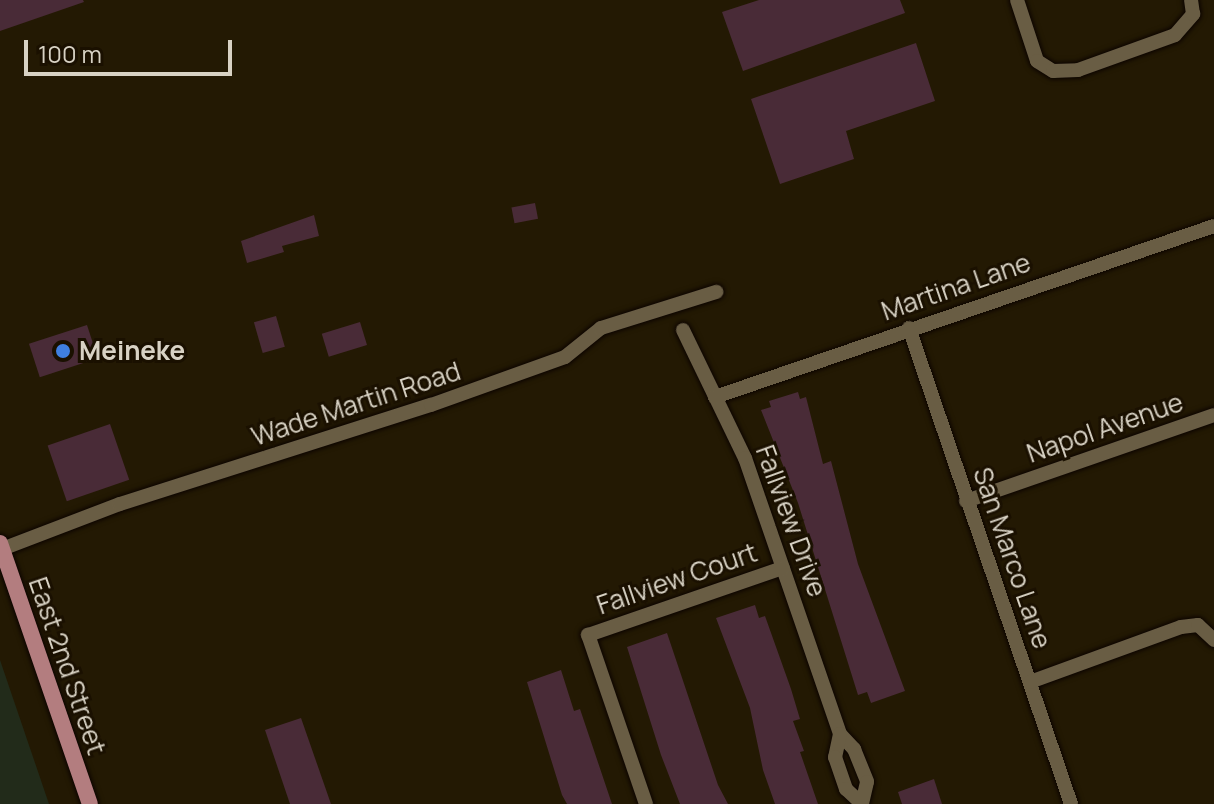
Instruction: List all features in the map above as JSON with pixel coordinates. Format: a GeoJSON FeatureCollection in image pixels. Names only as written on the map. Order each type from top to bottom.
{"type":"FeatureCollection","features":[{"type":"Feature","properties":{"kind":"main road","name":"East 2nd Street"},"geometry":{"type":"LineString","coordinates":[[1,546],[90,804]]}},
{"type":"Feature","properties":{"kind":"street"},"geometry":{"type":"LineString","coordinates":[[1017,0],[1037,61],[1053,71],[1078,70],[1175,35],[1193,14],[1191,0]]}},
{"type":"Feature","properties":{"kind":"street","name":"Martina Lane"},"geometry":{"type":"LineString","coordinates":[[715,397],[1214,226]]}},
{"type":"Feature","properties":{"kind":"street","name":"Wade Martin Road"},"geometry":{"type":"LineString","coordinates":[[1,546],[120,504],[431,405],[565,357],[601,328],[716,292]]}},
{"type":"Feature","properties":{"kind":"street","name":"San Marco Lane"},"geometry":{"type":"LineString","coordinates":[[909,328],[1071,804]]}},
{"type":"Feature","properties":{"kind":"street","name":"Fallview Drive"},"geometry":{"type":"LineString","coordinates":[[683,330],[745,458],[840,734],[854,749],[867,782],[862,804]]}},
{"type":"Feature","properties":{"kind":"street","name":"Napol Avenue"},"geometry":{"type":"LineString","coordinates":[[966,501],[1214,415]]}},
{"type":"Feature","properties":{"kind":"street","name":"Fallview Court"},"geometry":{"type":"LineString","coordinates":[[646,804],[588,635],[783,568]]}},
{"type":"Feature","properties":{"kind":"street"},"geometry":{"type":"LineString","coordinates":[[1030,682],[1181,627],[1211,634]]}},
{"type":"Feature","properties":{"kind":"street","name":"Fallview Drive"},"geometry":{"type":"LineString","coordinates":[[840,734],[835,757],[846,789],[862,804]]}},
{"type":"Feature","properties":{"kind":"green space"},"geometry":{"type":"Polygon","coordinates":[[[0,660],[49,804],[0,804],[0,660]]]}},
{"type":"Feature","properties":{"kind":"building"},"geometry":{"type":"Polygon","coordinates":[[[0,0],[83,0],[84,2],[0,31],[0,0]]]}},
{"type":"Feature","properties":{"kind":"building"},"geometry":{"type":"Polygon","coordinates":[[[759,0],[900,0],[905,13],[743,71],[722,12],[759,0]]]}},
{"type":"Feature","properties":{"kind":"building"},"geometry":{"type":"Polygon","coordinates":[[[916,43],[935,101],[846,131],[854,159],[780,184],[751,99],[916,43]]]}},
{"type":"Feature","properties":{"kind":"building"},"geometry":{"type":"Polygon","coordinates":[[[535,203],[538,219],[514,223],[511,208],[535,203]]]}},
{"type":"Feature","properties":{"kind":"building"},"geometry":{"type":"Polygon","coordinates":[[[314,215],[319,236],[282,246],[284,252],[247,263],[241,241],[314,215]]]}},
{"type":"Feature","properties":{"kind":"building"},"geometry":{"type":"Polygon","coordinates":[[[276,316],[285,347],[263,353],[254,322],[276,316]]]}},
{"type":"Feature","properties":{"kind":"building"},"geometry":{"type":"Polygon","coordinates":[[[360,322],[367,345],[329,357],[322,334],[360,322]]]}},
{"type":"Feature","properties":{"kind":"building","name":"Meineke"},"geometry":{"type":"Polygon","coordinates":[[[87,325],[98,358],[40,377],[29,344],[87,325]]]}},
{"type":"Feature","properties":{"kind":"building"},"geometry":{"type":"Polygon","coordinates":[[[798,392],[800,399],[806,397],[823,464],[831,461],[858,564],[905,691],[871,703],[867,692],[858,695],[798,503],[761,410],[771,407],[769,401],[798,392]]]}},
{"type":"Feature","properties":{"kind":"building"},"geometry":{"type":"Polygon","coordinates":[[[110,424],[129,480],[67,501],[48,445],[110,424]]]}},
{"type":"Feature","properties":{"kind":"building"},"geometry":{"type":"Polygon","coordinates":[[[755,605],[759,618],[765,616],[791,689],[800,719],[793,721],[804,751],[800,752],[818,804],[775,804],[763,770],[750,708],[716,618],[755,605]]]}},
{"type":"Feature","properties":{"kind":"building"},"geometry":{"type":"Polygon","coordinates":[[[667,633],[718,785],[728,804],[680,804],[661,755],[627,647],[667,633]]]}},
{"type":"Feature","properties":{"kind":"building"},"geometry":{"type":"Polygon","coordinates":[[[561,670],[574,711],[580,709],[612,804],[567,804],[562,795],[527,682],[561,670]]]}},
{"type":"Feature","properties":{"kind":"building"},"geometry":{"type":"Polygon","coordinates":[[[301,718],[331,804],[290,804],[265,730],[301,718]]]}},
{"type":"Feature","properties":{"kind":"building"},"geometry":{"type":"Polygon","coordinates":[[[934,779],[942,804],[902,804],[898,792],[934,779]]]}},
{"type":"Feature","properties":{"kind":"place","name":"Meineke"},"geometry":{"type":"Point","coordinates":[63,351]}}]}
